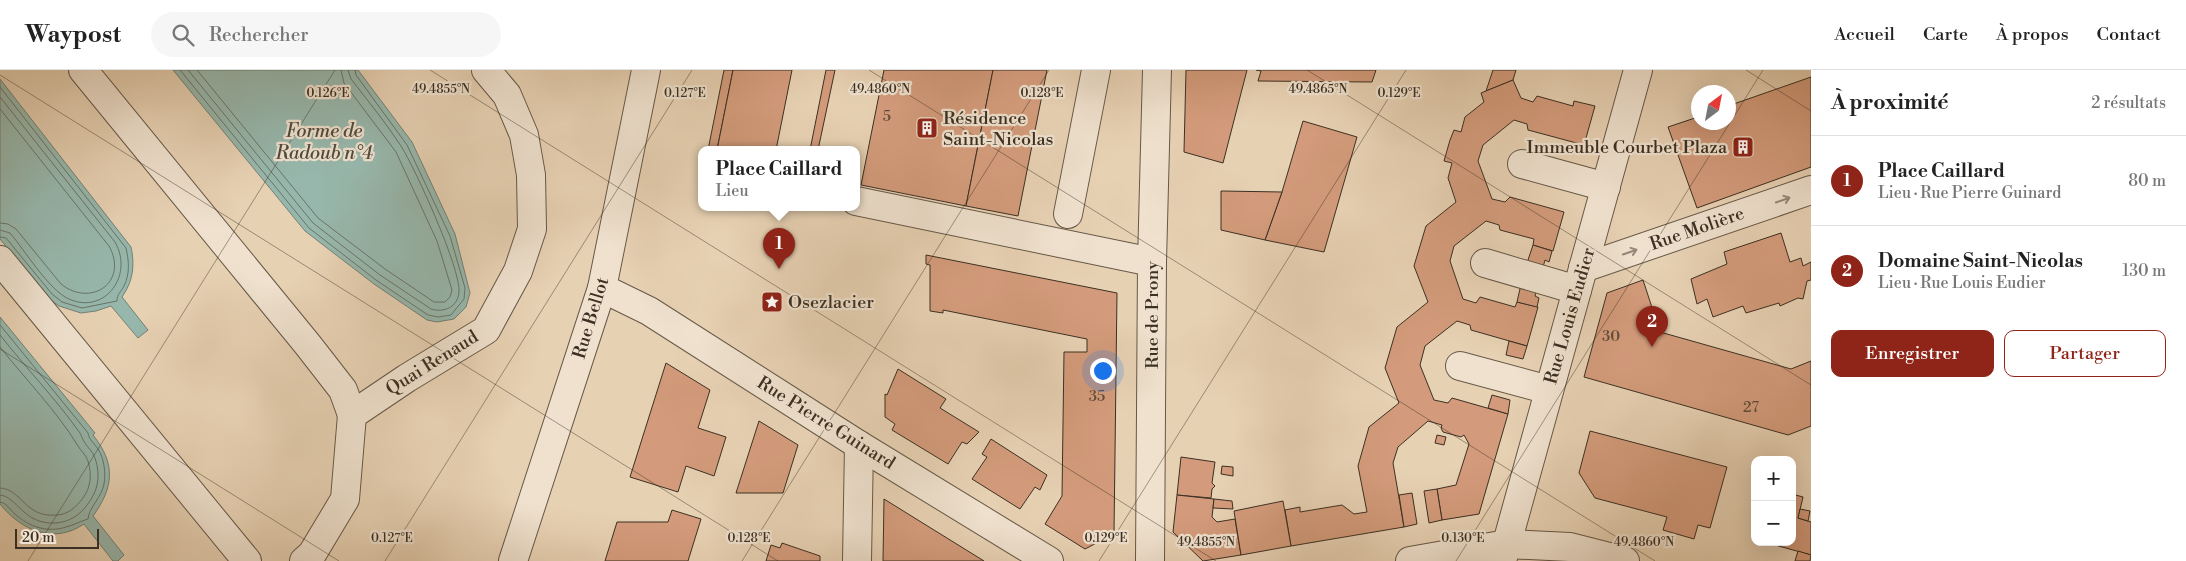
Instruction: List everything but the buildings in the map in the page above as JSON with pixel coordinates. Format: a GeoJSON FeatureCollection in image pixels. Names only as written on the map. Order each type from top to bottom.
{"type":"FeatureCollection","features":[{"type":"Feature","properties":{"kind":"street"},"geometry":{"type":"LineString","coordinates":[[83,70],[343,390],[352,415],[345,499],[312,554],[304,561]]}},
{"type":"Feature","properties":{"kind":"street","name":"Quai Renaud"},"geometry":{"type":"LineString","coordinates":[[352,415],[407,378],[486,330],[518,271],[532,229],[531,175],[524,135],[506,95],[486,70]]}},
{"type":"Feature","properties":{"kind":"street","name":"Rue Bellot"},"geometry":{"type":"LineString","coordinates":[[513,561],[602,288],[646,70]]}},
{"type":"Feature","properties":{"kind":"street"},"geometry":{"type":"LineString","coordinates":[[1068,214],[1096,70]]}},
{"type":"Feature","properties":{"kind":"street","name":"Rue de Prony"},"geometry":{"type":"LineString","coordinates":[[1150,561],[1152,262],[1157,70]]}},
{"type":"Feature","properties":{"kind":"street","name":"Rue Louis Eudier"},"geometry":{"type":"LineString","coordinates":[[1504,553],[1638,70]]}},
{"type":"Feature","properties":{"kind":"street"},"geometry":{"type":"LineString","coordinates":[[1522,164],[1606,187]]}},
{"type":"Feature","properties":{"kind":"street","name":"Rue Molière"},"geometry":{"type":"LineString","coordinates":[[1580,279],[1811,190]]}},
{"type":"Feature","properties":{"kind":"street"},"geometry":{"type":"LineString","coordinates":[[860,202],[1152,262]]}},
{"type":"Feature","properties":{"kind":"street"},"geometry":{"type":"LineString","coordinates":[[0,260],[246,561]]}},
{"type":"Feature","properties":{"kind":"street"},"geometry":{"type":"LineString","coordinates":[[1486,263],[1580,279]]}},
{"type":"Feature","properties":{"kind":"street","name":"Rue Pierre Guinard"},"geometry":{"type":"LineString","coordinates":[[602,288],[649,311],[859,445],[1049,561]]}},
{"type":"Feature","properties":{"kind":"street"},"geometry":{"type":"LineString","coordinates":[[1460,366],[1549,390]]}},
{"type":"Feature","properties":{"kind":"street"},"geometry":{"type":"LineString","coordinates":[[857,561],[859,445]]}},
{"type":"Feature","properties":{"kind":"street"},"geometry":{"type":"LineString","coordinates":[[1410,561],[1570,547],[1625,561]]}},
{"type":"Feature","properties":{"kind":"water","name":"Forme de Radoub n°4"},"geometry":{"type":"Polygon","coordinates":[[[173,70],[358,70],[412,142],[455,234],[470,293],[466,307],[454,319],[437,322],[427,320],[374,284],[305,231],[173,70]]]}},
{"type":"Feature","properties":{"kind":"water"},"geometry":{"type":"Polygon","coordinates":[[[0,79],[131,247],[132,273],[129,285],[122,297],[148,330],[138,338],[111,306],[81,313],[59,306],[48,298],[0,239],[0,79]]]}},
{"type":"Feature","properties":{"kind":"water"},"geometry":{"type":"Polygon","coordinates":[[[0,317],[95,433],[93,435],[106,456],[110,476],[105,495],[93,516],[124,555],[118,561],[113,561],[84,524],[61,533],[49,534],[38,532],[18,521],[0,504],[0,317]]]}},
{"type":"Feature","properties":{"kind":"place","name":"Résidence Saint-Nicolas"},"geometry":{"type":"Point","coordinates":[927,128]}},
{"type":"Feature","properties":{"kind":"place","name":"Immeuble Courbet Plaza"},"geometry":{"type":"Point","coordinates":[1743,147]}},
{"type":"Feature","properties":{"kind":"place","name":"Place Caillard"},"geometry":{"type":"Point","coordinates":[779,269]}},
{"type":"Feature","properties":{"kind":"place","name":"Osezlacier"},"geometry":{"type":"Point","coordinates":[772,302]}},
{"type":"Feature","properties":{"kind":"place","name":"Domaine Saint-Nicolas"},"geometry":{"type":"Point","coordinates":[1652,347]}}]}
